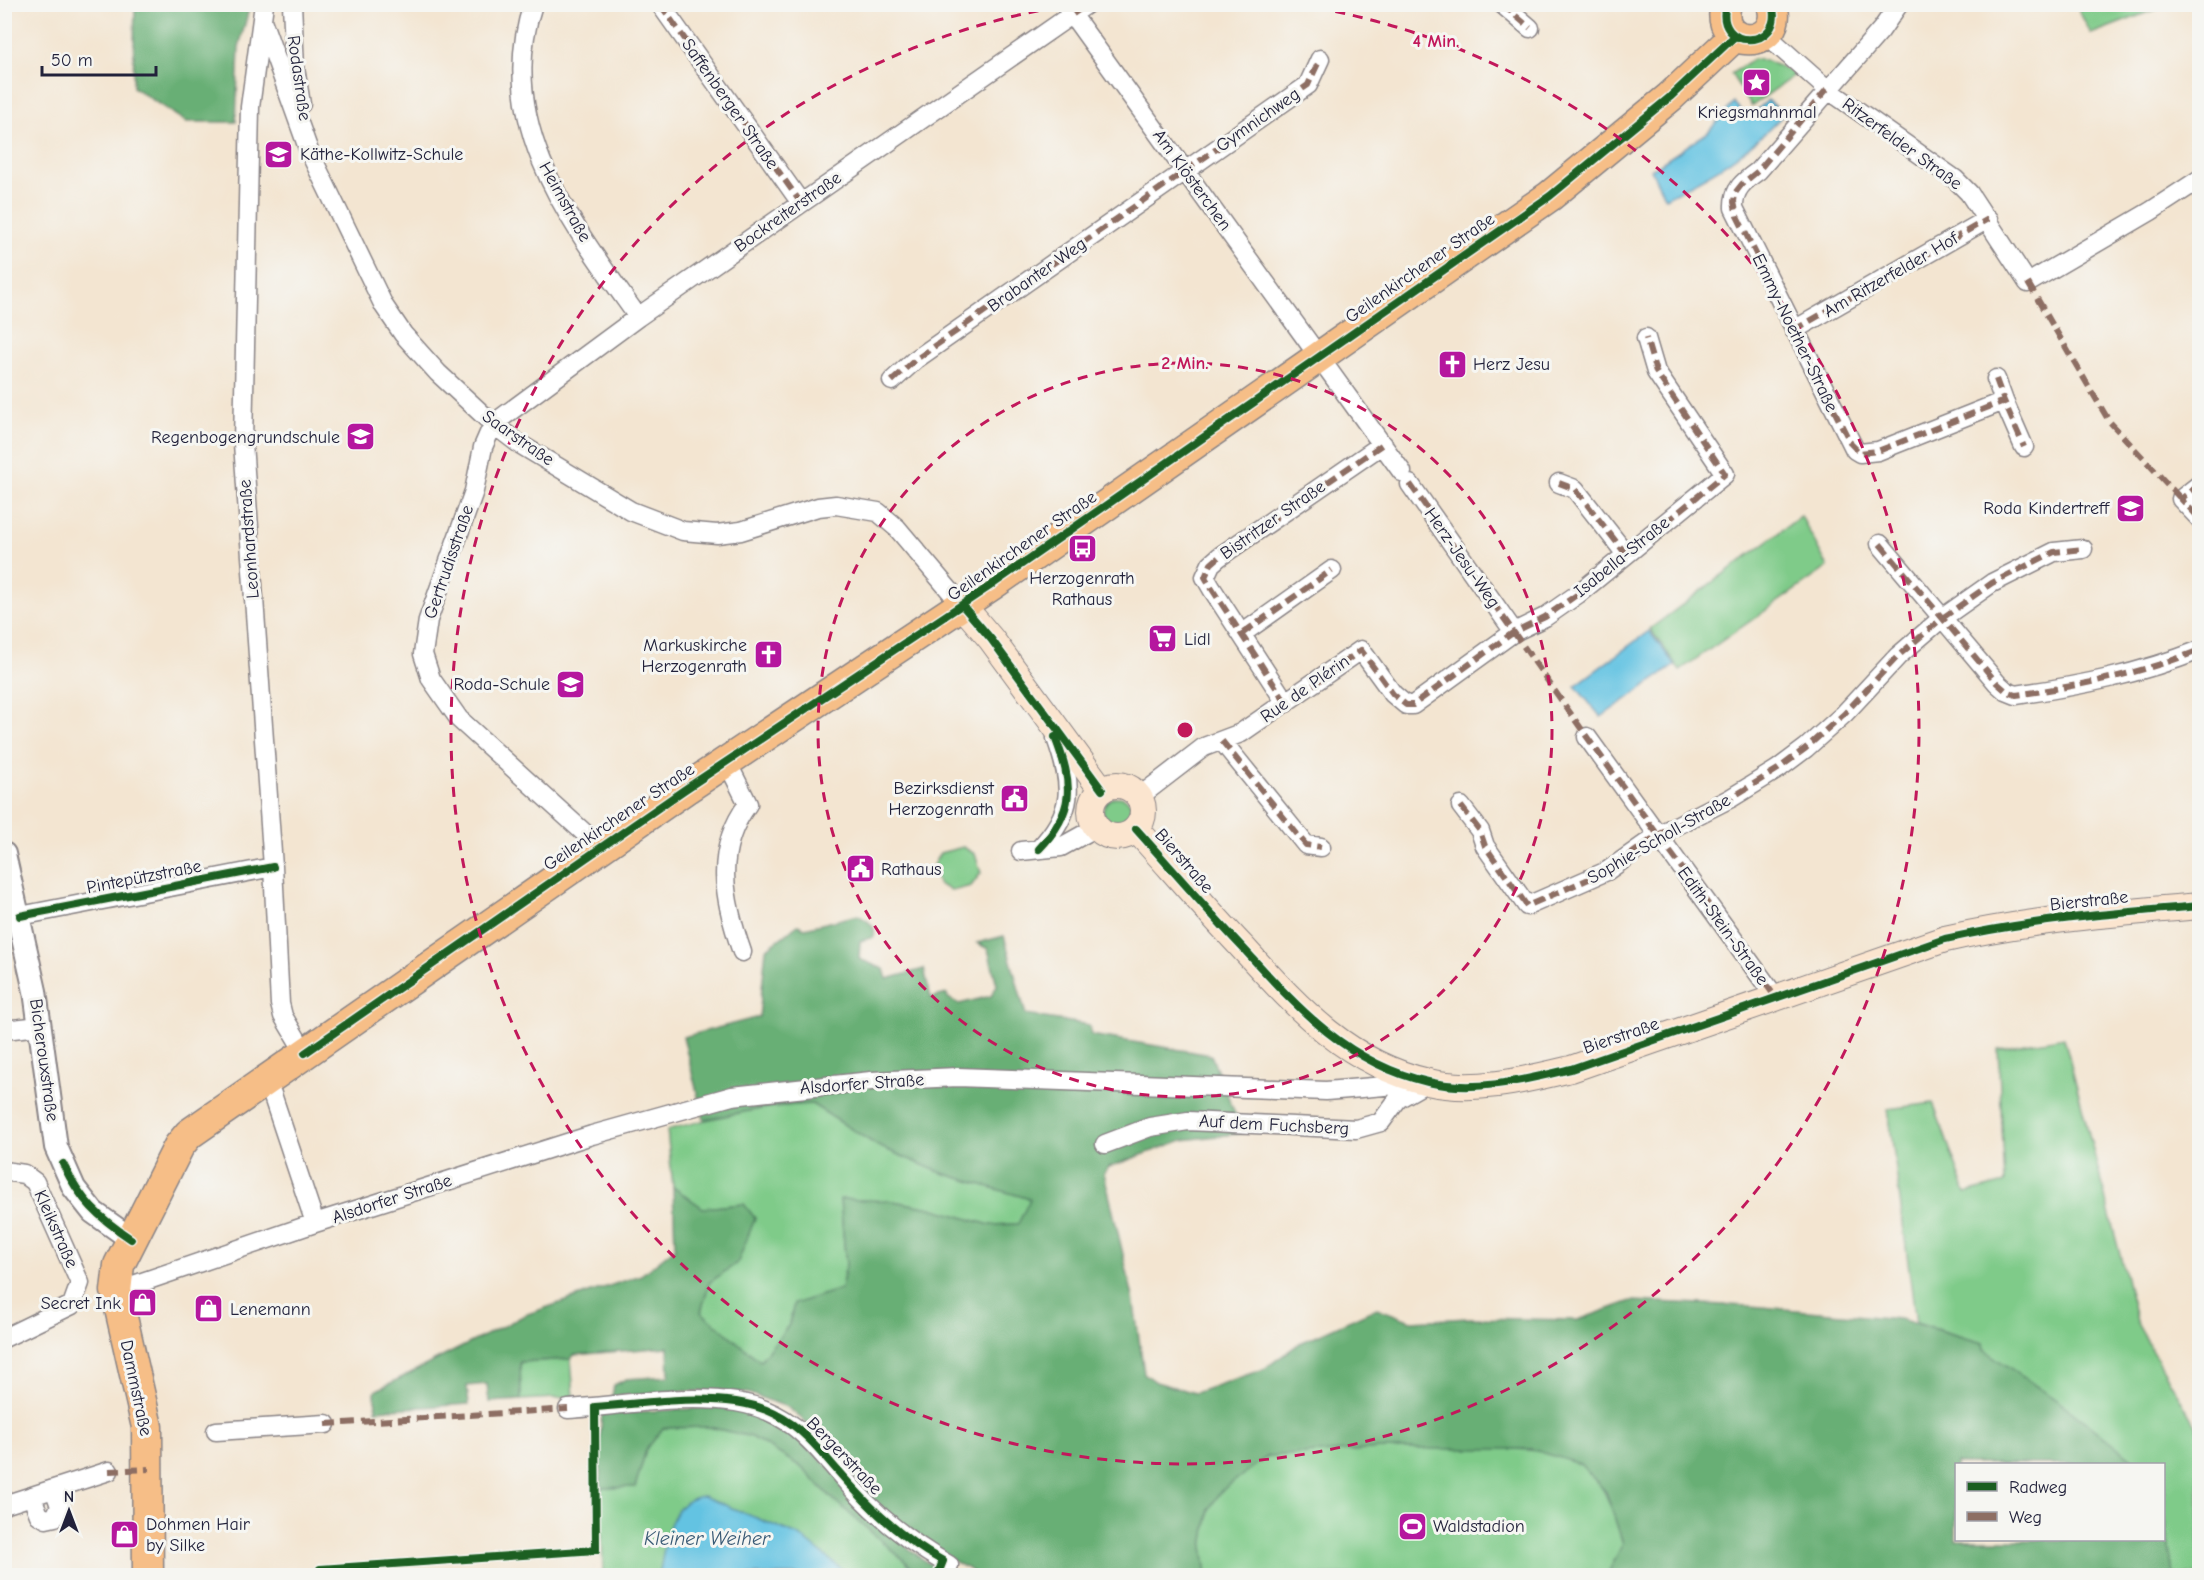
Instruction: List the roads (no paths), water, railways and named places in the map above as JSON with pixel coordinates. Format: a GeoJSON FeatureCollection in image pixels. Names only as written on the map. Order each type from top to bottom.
{"type":"FeatureCollection","features":[{"type":"Feature","properties":{"kind":"main road"},"geometry":{"type":"LineString","coordinates":[[1726,4],[1725,22],[1735,36],[1750,40],[1765,34],[1774,20],[1773,4]]}},
{"type":"Feature","properties":{"kind":"main road","name":"Geilenkirchener Straße"},"geometry":{"type":"LineString","coordinates":[[131,1239],[179,1146],[189,1134],[600,847],[962,605],[1576,176],[1670,97],[1735,36]]}},
{"type":"Feature","properties":{"kind":"main road"},"geometry":{"type":"LineString","coordinates":[[962,605],[1102,790]]}},
{"type":"Feature","properties":{"kind":"main road"},"geometry":{"type":"LineString","coordinates":[[1119,785],[1127,787],[1139,797],[1143,814],[1136,829],[1120,837],[1112,837],[1097,827],[1091,811],[1093,803],[1102,790],[1119,785]]}},
{"type":"Feature","properties":{"kind":"main road","name":"Bierstraße"},"geometry":{"type":"LineString","coordinates":[[1136,829],[1303,1014],[1338,1041],[1380,1066],[1428,1082],[1482,1086],[1545,1075],[1620,1053],[1918,946],[1993,928],[2072,917],[2199,906]]}},
{"type":"Feature","properties":{"kind":"main road","name":"Dammstraße"},"geometry":{"type":"LineString","coordinates":[[131,1239],[119,1265],[116,1291],[147,1427],[148,1575]]}},
{"type":"Feature","properties":{"kind":"street","name":"Rodastraße"},"geometry":{"type":"LineString","coordinates":[[292,4],[295,68],[309,151]]}},
{"type":"Feature","properties":{"kind":"street","name":"Heimstraße"},"geometry":{"type":"LineString","coordinates":[[533,4],[527,23],[521,69],[523,97],[538,155],[575,228],[638,317]]}},
{"type":"Feature","properties":{"kind":"street","name":"Saffenberger Straße"},"geometry":{"type":"LineString","coordinates":[[660,4],[801,203]]}},
{"type":"Feature","properties":{"kind":"street"},"geometry":{"type":"LineString","coordinates":[[1502,4],[1530,28]]}},
{"type":"Feature","properties":{"kind":"street","name":"Emmy-Noether-Straße"},"geometry":{"type":"LineString","coordinates":[[1899,4],[1881,30],[1827,89],[1758,171],[1735,193],[1737,216],[1854,450],[1860,453],[1878,451],[2004,401]]}},
{"type":"Feature","properties":{"kind":"street","name":"Bockreiterstraße"},"geometry":{"type":"LineString","coordinates":[[493,424],[638,317],[1075,8]]}},
{"type":"Feature","properties":{"kind":"street","name":"Am Klösterchen"},"geometry":{"type":"LineString","coordinates":[[1075,8],[1185,172],[1320,355]]}},
{"type":"Feature","properties":{"kind":"street","name":"Saarstraße"},"geometry":{"type":"LineString","coordinates":[[263,11],[309,151],[370,279],[402,334],[438,373],[493,424],[518,443],[631,511],[683,531],[717,534],[741,531],[818,507],[836,505],[878,512],[897,528],[962,605]]}},
{"type":"Feature","properties":{"kind":"street","name":"Leonhardstraße"},"geometry":{"type":"LineString","coordinates":[[263,11],[250,107],[243,443],[273,867],[280,1004],[283,1016],[305,1053]]}},
{"type":"Feature","properties":{"kind":"street","name":"Ritzerfelder Straße"},"geometry":{"type":"LineString","coordinates":[[1765,34],[1827,89],[1969,192],[2028,283],[2151,211],[2199,179]]}},
{"type":"Feature","properties":{"kind":"street","name":"Gymnichweg"},"geometry":{"type":"LineString","coordinates":[[1185,172],[1308,85],[1320,59]]}},
{"type":"Feature","properties":{"kind":"street","name":"Brabanter Weg"},"geometry":{"type":"LineString","coordinates":[[892,381],[915,360],[1185,172]]}},
{"type":"Feature","properties":{"kind":"street","name":"Am Ritzerfelder Hof"},"geometry":{"type":"LineString","coordinates":[[1794,330],[1988,219]]}},
{"type":"Feature","properties":{"kind":"street","name":"Isabella-Straße"},"geometry":{"type":"LineString","coordinates":[[1514,632],[1545,617],[1578,594],[1625,553],[1725,474],[1656,372],[1646,338]]}},
{"type":"Feature","properties":{"kind":"street","name":"Herz-Jesu-Weg"},"geometry":{"type":"LineString","coordinates":[[1320,355],[1514,632]]}},
{"type":"Feature","properties":{"kind":"street"},"geometry":{"type":"LineString","coordinates":[[1996,379],[2024,447]]}},
{"type":"Feature","properties":{"kind":"street","name":"Gertrudisstraße"},"geometry":{"type":"LineString","coordinates":[[493,424],[483,447],[474,491],[428,620],[423,654],[431,679],[459,719],[600,847]]}},
{"type":"Feature","properties":{"kind":"street","name":"Bistritzer Straße"},"geometry":{"type":"LineString","coordinates":[[1286,703],[1251,653],[1243,633],[1205,577],[1211,564],[1383,444]]}},
{"type":"Feature","properties":{"kind":"street"},"geometry":{"type":"LineString","coordinates":[[1559,483],[1575,489],[1625,553]]}},
{"type":"Feature","properties":{"kind":"street"},"geometry":{"type":"LineString","coordinates":[[2199,484],[2181,499],[2199,519]]}},
{"type":"Feature","properties":{"kind":"street"},"geometry":{"type":"LineString","coordinates":[[1880,544],[1997,683],[2006,691],[2016,695],[2078,686],[2120,676],[2199,650]]}},
{"type":"Feature","properties":{"kind":"street","name":"Sophie-Scholl-Straße"},"geometry":{"type":"LineString","coordinates":[[1461,806],[1480,831],[1485,846],[1527,906],[1607,871],[1658,836],[1731,798],[1806,748],[1844,714],[1898,656],[1968,598],[2022,566],[2054,552],[2083,549]]}},
{"type":"Feature","properties":{"kind":"street"},"geometry":{"type":"LineString","coordinates":[[1243,633],[1332,570]]}},
{"type":"Feature","properties":{"kind":"street","name":"Rue de Plérin"},"geometry":{"type":"LineString","coordinates":[[1139,797],[1204,747],[1241,734],[1361,650],[1393,694],[1406,705],[1413,705],[1514,632]]}},
{"type":"Feature","properties":{"kind":"street"},"geometry":{"type":"LineString","coordinates":[[1048,717],[1065,762],[1069,795],[1067,808],[1059,825],[1030,850],[1061,847],[1097,827]]}},
{"type":"Feature","properties":{"kind":"street","name":"Edith-Stein-Straße"},"geometry":{"type":"LineString","coordinates":[[1587,737],[1776,998]]}},
{"type":"Feature","properties":{"kind":"street"},"geometry":{"type":"LineString","coordinates":[[1222,741],[1306,845],[1321,848]]}},
{"type":"Feature","properties":{"kind":"street"},"geometry":{"type":"LineString","coordinates":[[727,762],[748,804],[735,825],[723,870],[728,910],[742,952]]}},
{"type":"Feature","properties":{"kind":"street","name":"Bicherouxstraße"},"geometry":{"type":"LineString","coordinates":[[4,854],[20,916],[40,1026],[52,1126],[63,1164],[74,1188],[93,1212],[131,1239]]}},
{"type":"Feature","properties":{"kind":"street","name":"Pintepützstraße"},"geometry":{"type":"LineString","coordinates":[[20,916],[273,867]]}},
{"type":"Feature","properties":{"kind":"street"},"geometry":{"type":"LineString","coordinates":[[4,1030],[40,1026]]}},
{"type":"Feature","properties":{"kind":"street","name":"Alsdorfer Straße"},"geometry":{"type":"LineString","coordinates":[[116,1291],[315,1223],[615,1128],[732,1096],[871,1081],[958,1077],[1326,1091],[1428,1082]]}},
{"type":"Feature","properties":{"kind":"street","name":"Alsdorfer Straße"},"geometry":{"type":"LineString","coordinates":[[267,1079],[315,1223]]}},
{"type":"Feature","properties":{"kind":"street","name":"Auf dem Fuchsberg"},"geometry":{"type":"LineString","coordinates":[[1105,1144],[1150,1127],[1188,1121],[1356,1129],[1381,1122],[1398,1099],[1428,1082]]}},
{"type":"Feature","properties":{"kind":"street","name":"Kleikstraße"},"geometry":{"type":"LineString","coordinates":[[4,1172],[24,1174],[35,1182],[80,1283],[72,1305],[4,1338]]}},
{"type":"Feature","properties":{"kind":"street","name":"Bergerstraße"},"geometry":{"type":"LineString","coordinates":[[568,1409],[712,1400],[736,1402],[768,1411],[784,1418],[820,1447],[853,1489],[882,1517],[923,1551],[949,1565]]}},
{"type":"Feature","properties":{"kind":"street"},"geometry":{"type":"LineString","coordinates":[[216,1431],[326,1424]]}},
{"type":"Feature","properties":{"kind":"street"},"geometry":{"type":"LineString","coordinates":[[4,1505],[109,1471]]}},
{"type":"Feature","properties":{"kind":"street"},"geometry":{"type":"LineString","coordinates":[[32,1497],[39,1515],[46,1519],[55,1517],[60,1506],[54,1489]]}},
{"type":"Feature","properties":{"kind":"water"},"geometry":{"type":"Polygon","coordinates":[[[1768,100],[1783,115],[1769,129],[1729,162],[1665,198],[1651,170],[1707,133],[1734,103],[1748,118],[1768,100]]]}},
{"type":"Feature","properties":{"kind":"water"},"geometry":{"type":"Polygon","coordinates":[[[1649,631],[1675,665],[1601,717],[1575,686],[1649,631]]]}},
{"type":"Feature","properties":{"kind":"water","name":"Kleiner Weiher"},"geometry":{"type":"Polygon","coordinates":[[[703,1496],[800,1536],[849,1575],[659,1575],[666,1538],[675,1515],[691,1499],[703,1496]]]}},
{"type":"Feature","properties":{"kind":"place","name":"Kriegsmahnmal"},"geometry":{"type":"Point","coordinates":[1757,83]}},
{"type":"Feature","properties":{"kind":"place","name":"Käthe-Kollwitz-Schule"},"geometry":{"type":"Point","coordinates":[279,154]}},
{"type":"Feature","properties":{"kind":"place","name":"Herz Jesu"},"geometry":{"type":"Point","coordinates":[1452,364]}},
{"type":"Feature","properties":{"kind":"place","name":"Regenbogengrundschule"},"geometry":{"type":"Point","coordinates":[361,437]}},
{"type":"Feature","properties":{"kind":"place","name":"Roda Kindertreff"},"geometry":{"type":"Point","coordinates":[2130,508]}},
{"type":"Feature","properties":{"kind":"place","name":"Herzogenrath Rathaus"},"geometry":{"type":"Point","coordinates":[1082,549]}},
{"type":"Feature","properties":{"kind":"place","name":"Lidl"},"geometry":{"type":"Point","coordinates":[1163,639]}},
{"type":"Feature","properties":{"kind":"place","name":"Markuskirche Herzogenrath"},"geometry":{"type":"Point","coordinates":[768,655]}},
{"type":"Feature","properties":{"kind":"place","name":"Roda-Schule"},"geometry":{"type":"Point","coordinates":[571,684]}},
{"type":"Feature","properties":{"kind":"place","name":"Bezirksdienst Herzogenrath"},"geometry":{"type":"Point","coordinates":[1015,798]}},
{"type":"Feature","properties":{"kind":"place","name":"Rathaus"},"geometry":{"type":"Point","coordinates":[860,869]}},
{"type":"Feature","properties":{"kind":"place","name":"Secret Ink"},"geometry":{"type":"Point","coordinates":[142,1303]}},
{"type":"Feature","properties":{"kind":"place","name":"Lenemann"},"geometry":{"type":"Point","coordinates":[209,1309]}},
{"type":"Feature","properties":{"kind":"place","name":"Waldstadion"},"geometry":{"type":"Point","coordinates":[1412,1526]}},
{"type":"Feature","properties":{"kind":"place","name":"Dohmen Hair by Silke"},"geometry":{"type":"Point","coordinates":[125,1534]}}]}
